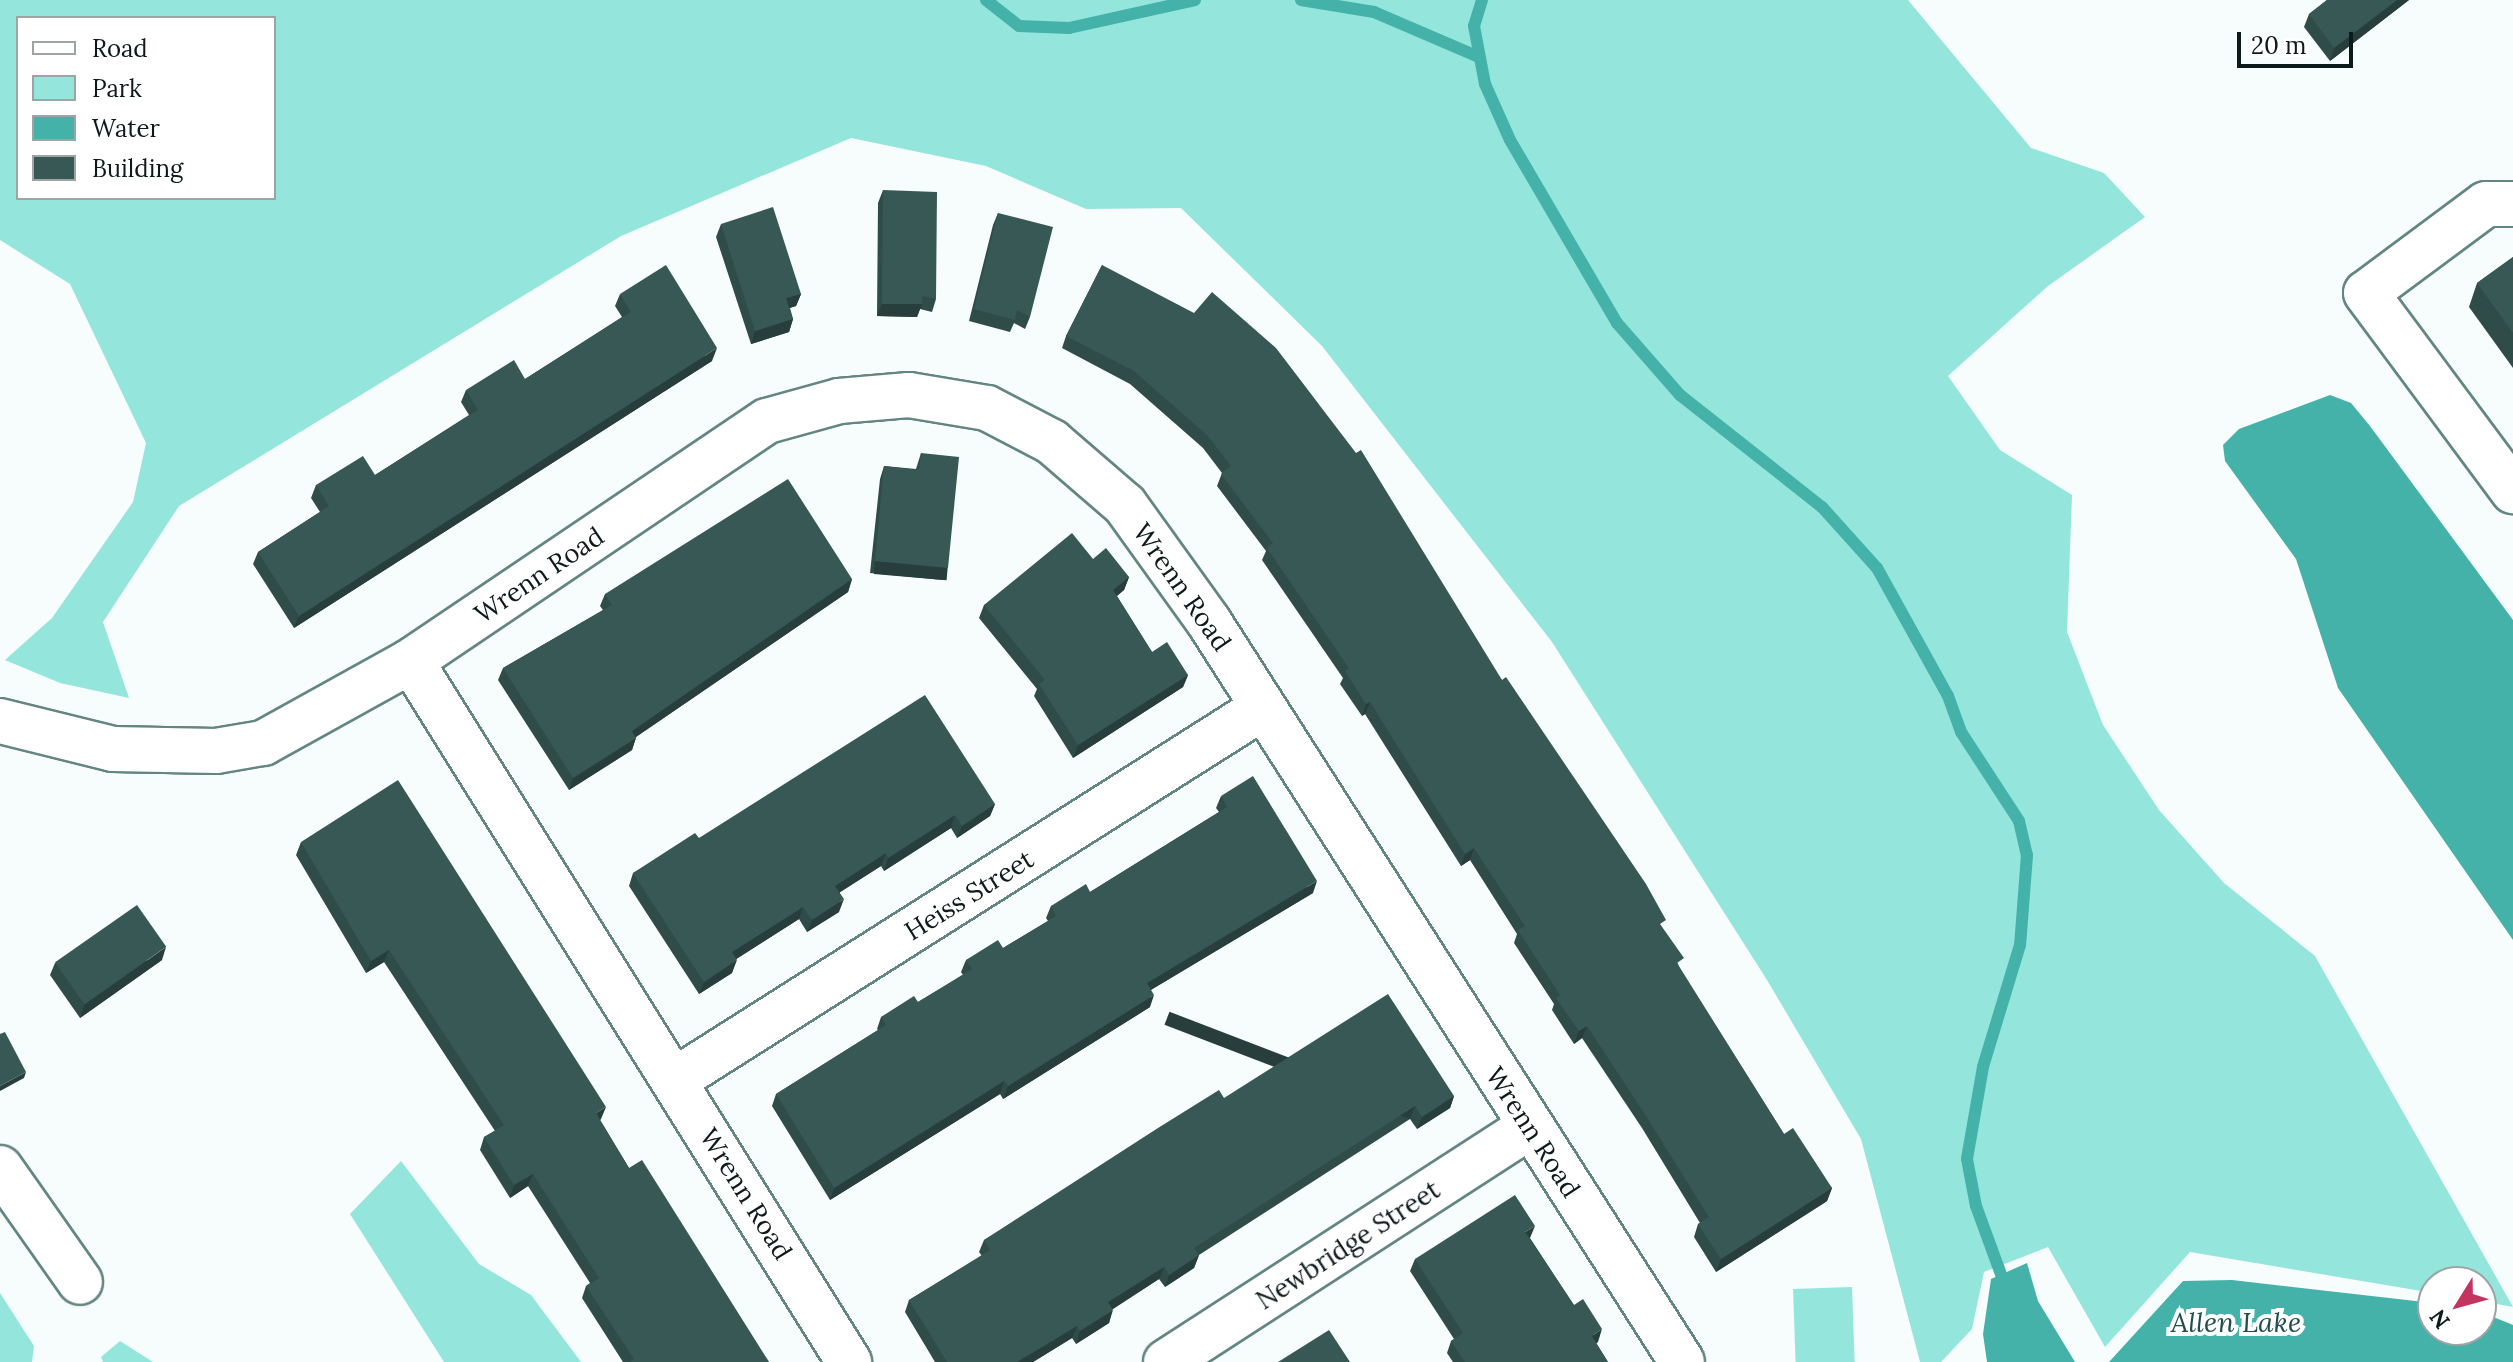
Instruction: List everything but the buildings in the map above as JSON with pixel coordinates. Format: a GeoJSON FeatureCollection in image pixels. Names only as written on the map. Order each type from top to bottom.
{"type":"FeatureCollection","features":[{"type":"Feature","properties":{"kind":"street"},"geometry":{"type":"LineString","coordinates":[[2513,204],[2486,204],[2366,293],[2513,491]]}},
{"type":"Feature","properties":{"kind":"street","name":"Wrenn Road"},"geometry":{"type":"LineString","coordinates":[[0,721],[113,749],[216,751],[263,743],[297,728],[411,661],[767,421],[839,401],[909,395],[1000,415],[1052,442],[1125,505],[1209,622],[1682,1362]]}},
{"type":"Feature","properties":{"kind":"street","name":"Wrenn Road"},"geometry":{"type":"LineString","coordinates":[[411,661],[849,1362]]}},
{"type":"Feature","properties":{"kind":"street","name":"Heiss Street"},"geometry":{"type":"LineString","coordinates":[[675,1080],[1262,708]]}},
{"type":"Feature","properties":{"kind":"street","name":"Newbridge Street"},"geometry":{"type":"LineString","coordinates":[[1166,1362],[1529,1127]]}},
{"type":"Feature","properties":{"kind":"street"},"geometry":{"type":"LineString","coordinates":[[0,1168],[80,1282]]}},
{"type":"Feature","properties":{"kind":"green space"},"geometry":{"type":"Polygon","coordinates":[[[0,0],[1908,0],[2031,148],[2104,173],[2145,217],[2048,286],[1948,376],[2000,450],[2072,495],[2067,632],[2103,725],[2159,810],[2224,883],[2315,956],[2490,1266],[2417,1266],[2417,1290],[2190,1252],[2105,1347],[2048,1247],[1984,1272],[1972,1329],[1941,1362],[1920,1362],[1861,1139],[1767,980],[1552,642],[1322,346],[1181,208],[1086,209],[986,166],[851,138],[621,236],[179,506],[103,622],[129,698],[60,683],[5,660],[52,618],[133,502],[146,443],[70,284],[0,240],[0,0]]]}},
{"type":"Feature","properties":{"kind":"green space"},"geometry":{"type":"Polygon","coordinates":[[[401,1161],[479,1264],[531,1295],[581,1362],[444,1362],[350,1214],[401,1161]]]}},
{"type":"Feature","properties":{"kind":"green space"},"geometry":{"type":"Polygon","coordinates":[[[2497,1279],[2513,1307],[2497,1304],[2497,1279]]]}},
{"type":"Feature","properties":{"kind":"green space"},"geometry":{"type":"Polygon","coordinates":[[[1852,1287],[1855,1362],[1796,1362],[1793,1289],[1852,1287]]]}},
{"type":"Feature","properties":{"kind":"green space"},"geometry":{"type":"Polygon","coordinates":[[[0,1293],[34,1346],[32,1362],[0,1362],[0,1293]]]}},
{"type":"Feature","properties":{"kind":"green space"},"geometry":{"type":"Polygon","coordinates":[[[120,1341],[153,1362],[103,1362],[101,1357],[120,1341]]]}},
{"type":"Feature","properties":{"kind":"water"},"geometry":{"type":"Polygon","coordinates":[[[2330,395],[2351,403],[2370,426],[2513,620],[2513,940],[2338,688],[2296,559],[2225,461],[2223,445],[2239,429],[2330,395]]]}},
{"type":"Feature","properties":{"kind":"water"},"geometry":{"type":"Polygon","coordinates":[[[2027,1263],[2038,1301],[2075,1362],[1987,1362],[1983,1334],[1991,1279],[2027,1263]]]}},
{"type":"Feature","properties":{"kind":"water","name":"Allen Lake"},"geometry":{"type":"Polygon","coordinates":[[[2232,1280],[2417,1301],[2417,1346],[2497,1346],[2497,1318],[2513,1325],[2513,1362],[2109,1362],[2183,1281],[2232,1280]]]}},
{"type":"Feature","properties":{"kind":"waterway"},"geometry":{"type":"LineString","coordinates":[[986,0],[1019,26],[1069,28],[1195,0]]}},
{"type":"Feature","properties":{"kind":"waterway"},"geometry":{"type":"LineString","coordinates":[[1301,0],[1374,12],[1479,57]]}},
{"type":"Feature","properties":{"kind":"waterway"},"geometry":{"type":"LineString","coordinates":[[1482,0],[1474,26],[1485,84],[1510,140],[1617,323],[1680,395],[1822,507],[1877,568],[1948,696],[1961,732],[2019,821],[2027,855],[2020,945],[1983,1067],[1967,1159],[1976,1206],[2006,1288]]}}]}
